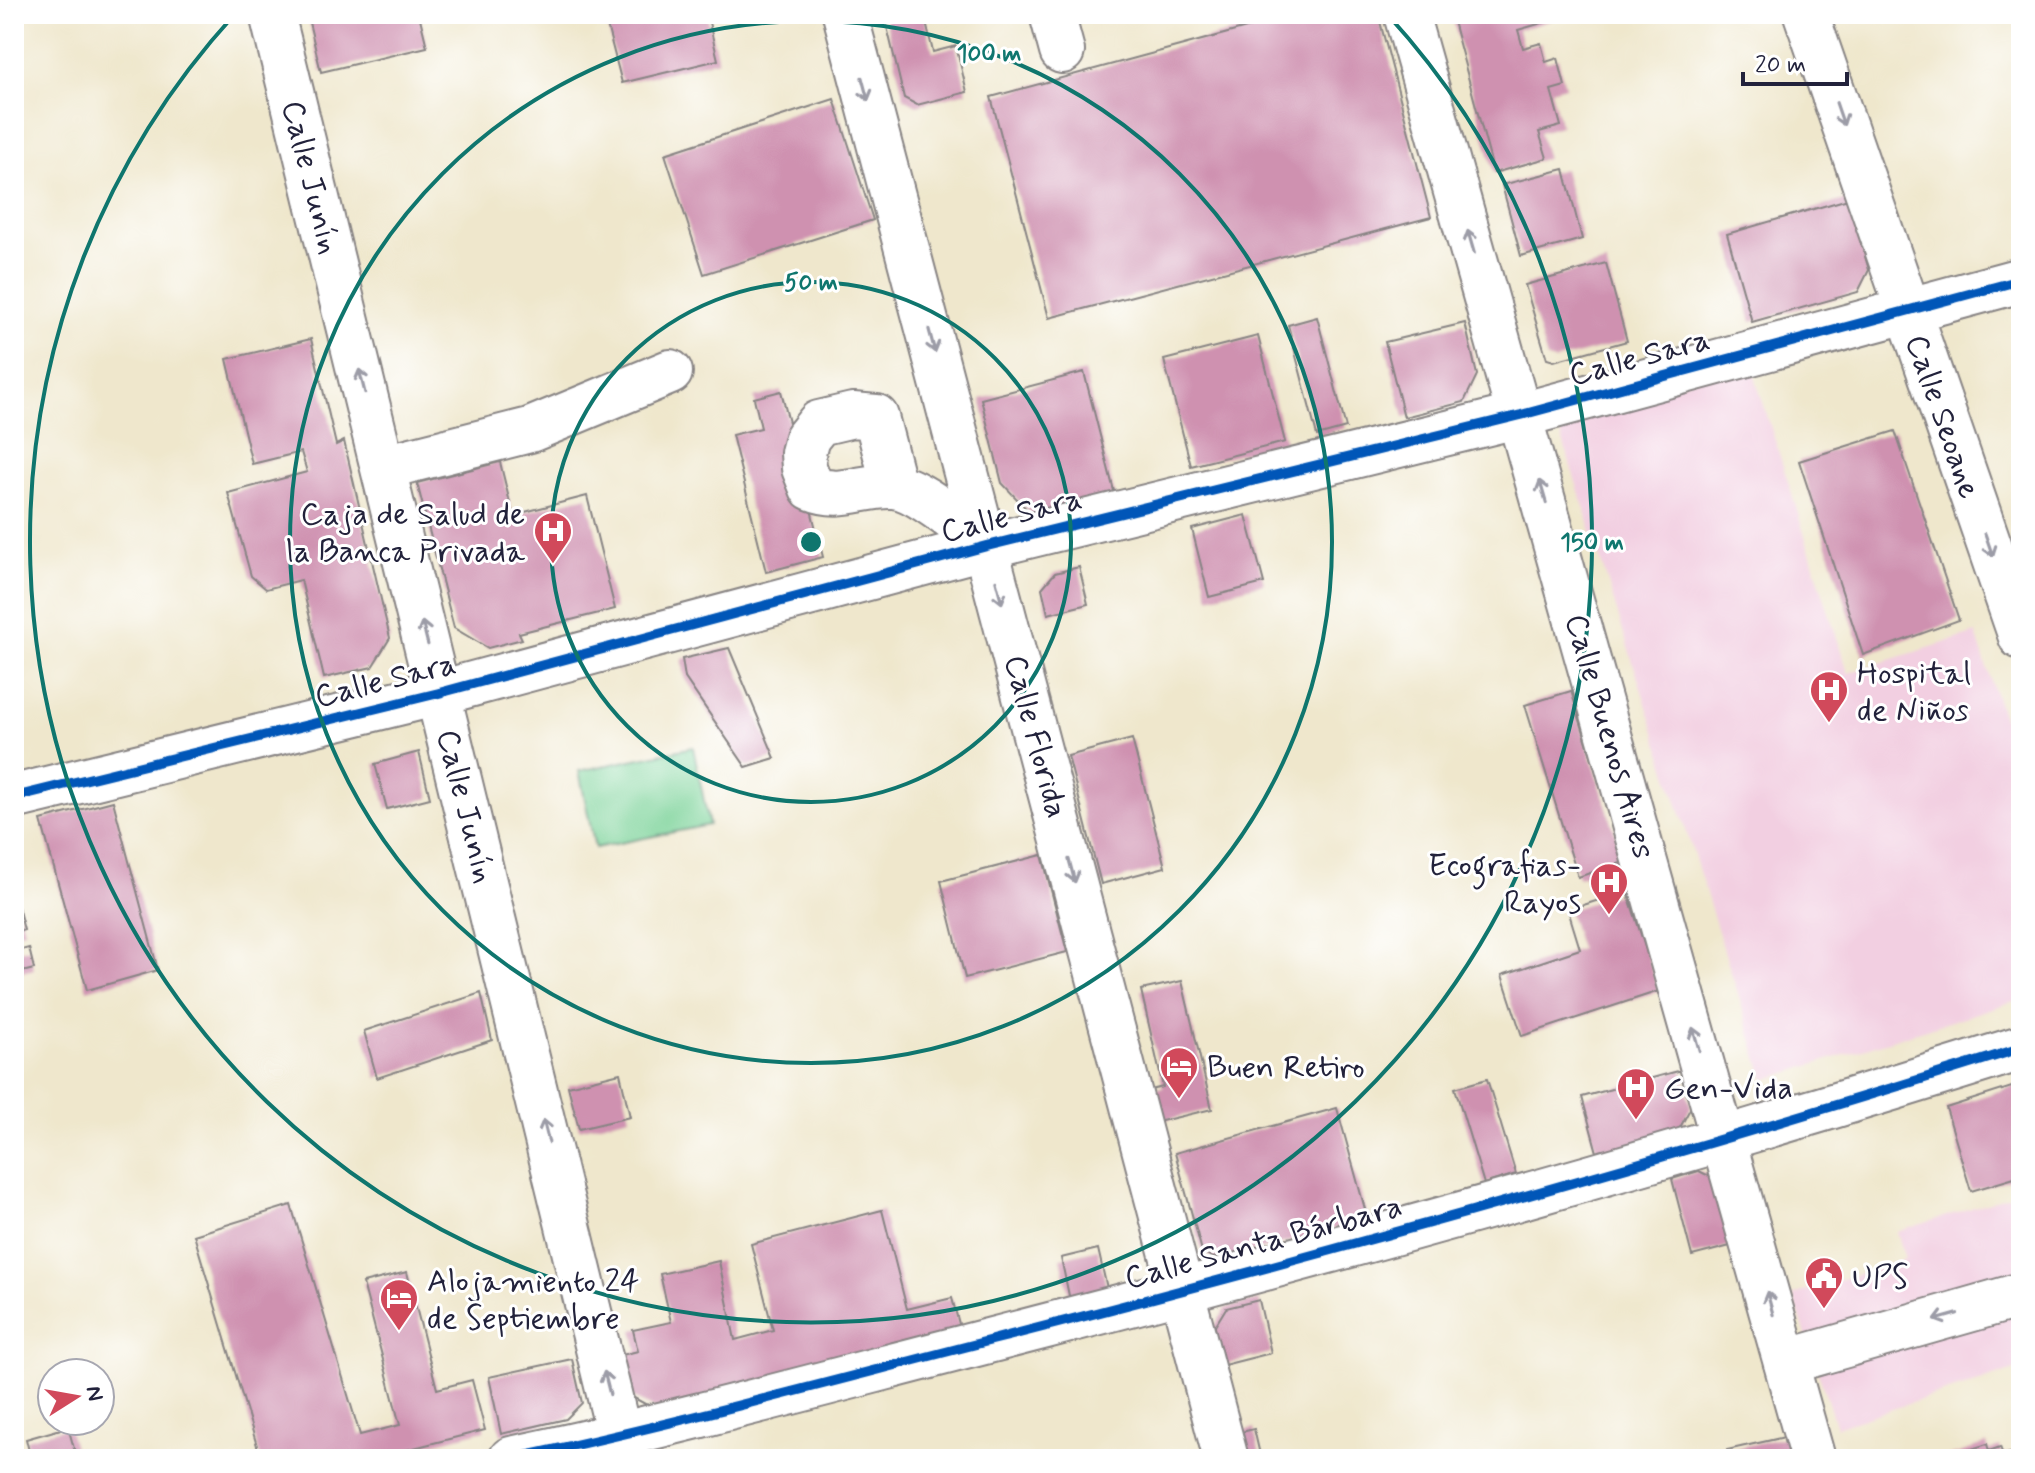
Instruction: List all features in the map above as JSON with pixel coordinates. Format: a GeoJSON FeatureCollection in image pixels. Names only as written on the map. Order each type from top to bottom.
{"type":"FeatureCollection","features":[{"type":"Feature","properties":{"kind":"street","name":"Calle Junín"},"geometry":{"type":"LineString","coordinates":[[272,14],[622,1448]]}},
{"type":"Feature","properties":{"kind":"street","name":"Calle Florida"},"geometry":{"type":"LineString","coordinates":[[845,14],[1226,1459]]}},
{"type":"Feature","properties":{"kind":"street","name":"Calle Buenos Aires"},"geometry":{"type":"LineString","coordinates":[[1406,14],[1813,1459]]}},
{"type":"Feature","properties":{"kind":"street","name":"Calle Seoane"},"geometry":{"type":"LineString","coordinates":[[1806,14],[2021,637]]}},
{"type":"Feature","properties":{"kind":"street","name":"Calle Sara"},"geometry":{"type":"LineString","coordinates":[[14,797],[439,693],[987,546],[1521,415],[2021,280]]}},
{"type":"Feature","properties":{"kind":"street"},"geometry":{"type":"LineString","coordinates":[[384,467],[530,430],[670,372]]}},
{"type":"Feature","properties":{"kind":"street"},"geometry":{"type":"LineString","coordinates":[[894,486],[933,506],[987,546]]}},
{"type":"Feature","properties":{"kind":"street","name":"Calle Santa Bárbara"},"geometry":{"type":"LineString","coordinates":[[511,1459],[622,1448],[1725,1141],[2021,1048]]}},
{"type":"Feature","properties":{"kind":"street"},"geometry":{"type":"LineString","coordinates":[[1786,1362],[2021,1295]]}},
{"type":"Feature","properties":{"kind":"shaded area","name":"Hospital de Niños"},"geometry":{"type":"Polygon","coordinates":[[[1750,361],[1848,673],[1976,633],[2021,775],[2021,999],[1765,1080],[1557,422],[1750,361]]]}},
{"type":"Feature","properties":{"kind":"shaded area"},"geometry":{"type":"Polygon","coordinates":[[[2021,1192],[2021,1368],[1836,1427],[1793,1295],[1905,1259],[1897,1232],[2021,1192]]]}},
{"type":"Feature","properties":{"kind":"green space"},"geometry":{"type":"Polygon","coordinates":[[[693,747],[709,825],[595,848],[579,771],[693,747]]]}},
{"type":"Feature","properties":{"kind":"building"},"geometry":{"type":"Polygon","coordinates":[[[307,14],[419,14],[427,47],[321,72],[307,14]]]}},
{"type":"Feature","properties":{"kind":"building"},"geometry":{"type":"Polygon","coordinates":[[[604,14],[707,14],[718,60],[622,83],[604,14]]]}},
{"type":"Feature","properties":{"kind":"building"},"geometry":{"type":"Polygon","coordinates":[[[884,14],[924,14],[933,52],[956,46],[967,92],[917,105],[904,98],[884,14]]]}},
{"type":"Feature","properties":{"kind":"building"},"geometry":{"type":"Polygon","coordinates":[[[1298,14],[1378,14],[1431,217],[1049,318],[991,97],[1298,14]]]}},
{"type":"Feature","properties":{"kind":"building"},"geometry":{"type":"Polygon","coordinates":[[[1451,14],[1573,14],[1518,30],[1523,48],[1541,43],[1546,62],[1558,58],[1565,86],[1551,90],[1561,126],[1539,132],[1547,158],[1494,173],[1451,14]]]}},
{"type":"Feature","properties":{"kind":"building"},"geometry":{"type":"Polygon","coordinates":[[[834,99],[873,220],[704,274],[665,154],[834,99]]]}},
{"type":"Feature","properties":{"kind":"building"},"geometry":{"type":"Polygon","coordinates":[[[1564,169],[1582,239],[1521,256],[1502,185],[1564,169]]]}},
{"type":"Feature","properties":{"kind":"building"},"geometry":{"type":"Polygon","coordinates":[[[1848,199],[1869,270],[1858,292],[1752,322],[1727,234],[1848,199]]]}},
{"type":"Feature","properties":{"kind":"building"},"geometry":{"type":"Polygon","coordinates":[[[1606,263],[1627,341],[1554,361],[1547,359],[1525,285],[1606,263]]]}},
{"type":"Feature","properties":{"kind":"building"},"geometry":{"type":"Polygon","coordinates":[[[1317,317],[1346,428],[1317,436],[1288,325],[1317,317]]]}},
{"type":"Feature","properties":{"kind":"building"},"geometry":{"type":"Polygon","coordinates":[[[1465,323],[1477,375],[1464,402],[1404,417],[1385,342],[1465,323]]]}},
{"type":"Feature","properties":{"kind":"building"},"geometry":{"type":"Polygon","coordinates":[[[1258,336],[1285,442],[1191,466],[1164,360],[1258,336]]]}},
{"type":"Feature","properties":{"kind":"building"},"geometry":{"type":"Polygon","coordinates":[[[311,339],[336,445],[344,441],[390,638],[372,667],[324,678],[301,580],[266,589],[251,576],[228,493],[307,472],[301,452],[252,464],[227,359],[311,339]]]}},
{"type":"Feature","properties":{"kind":"building"},"geometry":{"type":"Polygon","coordinates":[[[1084,372],[1115,495],[1033,516],[1002,483],[981,399],[1084,372]]]}},
{"type":"Feature","properties":{"kind":"building"},"geometry":{"type":"Polygon","coordinates":[[[781,391],[823,557],[766,572],[732,435],[761,428],[754,398],[781,391]]]}},
{"type":"Feature","properties":{"kind":"building"},"geometry":{"type":"Polygon","coordinates":[[[1895,431],[1959,620],[1863,655],[1799,461],[1895,431]]]}},
{"type":"Feature","properties":{"kind":"building"},"geometry":{"type":"Polygon","coordinates":[[[500,462],[513,515],[587,496],[615,609],[519,633],[522,639],[488,648],[454,628],[417,483],[500,462]]]}},
{"type":"Feature","properties":{"kind":"building"},"geometry":{"type":"Polygon","coordinates":[[[1246,515],[1264,583],[1209,597],[1192,529],[1246,515]]]}},
{"type":"Feature","properties":{"kind":"building"},"geometry":{"type":"Polygon","coordinates":[[[1079,567],[1088,604],[1048,614],[1042,588],[1055,573],[1079,567]]]}},
{"type":"Feature","properties":{"kind":"building"},"geometry":{"type":"Polygon","coordinates":[[[729,648],[775,758],[746,767],[685,678],[682,659],[729,648]]]}},
{"type":"Feature","properties":{"kind":"building"},"geometry":{"type":"Polygon","coordinates":[[[1571,691],[1624,862],[1578,877],[1525,705],[1571,691]]]}},
{"type":"Feature","properties":{"kind":"building"},"geometry":{"type":"Polygon","coordinates":[[[1132,739],[1165,867],[1101,884],[1068,756],[1132,739]]]}},
{"type":"Feature","properties":{"kind":"building"},"geometry":{"type":"Polygon","coordinates":[[[419,752],[430,798],[387,809],[375,764],[419,752]]]}},
{"type":"Feature","properties":{"kind":"building"},"geometry":{"type":"Polygon","coordinates":[[[113,801],[158,970],[87,990],[41,820],[113,801]]]}},
{"type":"Feature","properties":{"kind":"building"},"geometry":{"type":"Polygon","coordinates":[[[1042,855],[1067,952],[965,978],[941,881],[1042,855]]]}},
{"type":"Feature","properties":{"kind":"building"},"geometry":{"type":"Polygon","coordinates":[[[14,891],[24,930],[14,933],[14,891]]]}},
{"type":"Feature","properties":{"kind":"building"},"geometry":{"type":"Polygon","coordinates":[[[1627,891],[1659,991],[1522,1036],[1502,975],[1580,949],[1568,910],[1627,891]]]}},
{"type":"Feature","properties":{"kind":"building"},"geometry":{"type":"Polygon","coordinates":[[[29,948],[34,969],[14,974],[14,952],[29,948]]]}},
{"type":"Feature","properties":{"kind":"building"},"geometry":{"type":"Polygon","coordinates":[[[1182,981],[1212,1109],[1153,1123],[1146,1091],[1163,1087],[1141,990],[1182,981]]]}},
{"type":"Feature","properties":{"kind":"building"},"geometry":{"type":"Polygon","coordinates":[[[481,993],[492,1040],[377,1078],[364,1031],[481,993]]]}},
{"type":"Feature","properties":{"kind":"building","name":"Gen-Vida"},"geometry":{"type":"Polygon","coordinates":[[[1682,1070],[1691,1107],[1676,1135],[1598,1156],[1582,1097],[1682,1070]]]}},
{"type":"Feature","properties":{"kind":"building"},"geometry":{"type":"Polygon","coordinates":[[[620,1073],[630,1117],[579,1129],[568,1086],[620,1073]]]}},
{"type":"Feature","properties":{"kind":"building"},"geometry":{"type":"Polygon","coordinates":[[[1487,1079],[1516,1174],[1484,1184],[1455,1088],[1487,1079]]]}},
{"type":"Feature","properties":{"kind":"building"},"geometry":{"type":"Polygon","coordinates":[[[2021,1084],[2021,1176],[1971,1191],[1946,1108],[2021,1084]]]}},
{"type":"Feature","properties":{"kind":"building"},"geometry":{"type":"Polygon","coordinates":[[[1337,1108],[1368,1220],[1218,1261],[1202,1251],[1175,1153],[1337,1108]]]}},
{"type":"Feature","properties":{"kind":"building"},"geometry":{"type":"Polygon","coordinates":[[[1699,1171],[1717,1180],[1734,1245],[1692,1256],[1672,1179],[1699,1171]]]}},
{"type":"Feature","properties":{"kind":"building"},"geometry":{"type":"Polygon","coordinates":[[[291,1205],[360,1435],[400,1425],[363,1283],[407,1272],[437,1389],[472,1380],[485,1430],[370,1459],[261,1459],[194,1235],[291,1205]]]}},
{"type":"Feature","properties":{"kind":"building"},"geometry":{"type":"Polygon","coordinates":[[[882,1210],[907,1309],[952,1298],[962,1335],[656,1410],[625,1393],[618,1356],[638,1351],[633,1330],[671,1322],[660,1274],[719,1261],[735,1340],[773,1330],[751,1244],[882,1210]]]}},
{"type":"Feature","properties":{"kind":"building"},"geometry":{"type":"Polygon","coordinates":[[[1098,1249],[1109,1297],[1071,1305],[1061,1258],[1098,1249]]]}},
{"type":"Feature","properties":{"kind":"building"},"geometry":{"type":"Polygon","coordinates":[[[1259,1300],[1271,1353],[1216,1367],[1209,1336],[1226,1308],[1259,1300]]]}},
{"type":"Feature","properties":{"kind":"building"},"geometry":{"type":"Polygon","coordinates":[[[572,1359],[582,1403],[566,1419],[501,1434],[489,1377],[572,1359]]]}},
{"type":"Feature","properties":{"kind":"building"},"geometry":{"type":"Polygon","coordinates":[[[1254,1429],[1261,1459],[1239,1459],[1233,1434],[1254,1429]]]}},
{"type":"Feature","properties":{"kind":"building"},"geometry":{"type":"Polygon","coordinates":[[[1794,1435],[1799,1459],[1729,1459],[1727,1450],[1794,1435]]]}},
{"type":"Feature","properties":{"kind":"building"},"geometry":{"type":"Polygon","coordinates":[[[36,1436],[71,1437],[77,1459],[31,1459],[26,1439],[36,1436]]]}},
{"type":"Feature","properties":{"kind":"building"},"geometry":{"type":"Polygon","coordinates":[[[1987,1444],[1989,1451],[2000,1447],[2003,1455],[2021,1450],[2021,1459],[1941,1459],[1987,1444]]]}},
{"type":"Feature","properties":{"kind":"cycle path"},"geometry":{"type":"LineString","coordinates":[[14,797],[439,693],[987,546],[1521,415],[2021,280]]}},
{"type":"Feature","properties":{"kind":"cycle path"},"geometry":{"type":"LineString","coordinates":[[511,1459],[752,1402],[1251,1272],[1637,1164],[2021,1048]]}},
{"type":"Feature","properties":{"kind":"place","name":"Caja de Salud de la Banca Privada"},"geometry":{"type":"Point","coordinates":[553,565]}},
{"type":"Feature","properties":{"kind":"place","name":"Hospital de Niños"},"geometry":{"type":"Point","coordinates":[1829,724]}},
{"type":"Feature","properties":{"kind":"place","name":"Ecografias- Rayos"},"geometry":{"type":"Point","coordinates":[1609,916]}},
{"type":"Feature","properties":{"kind":"place","name":"Buen Retiro"},"geometry":{"type":"Point","coordinates":[1179,1100]}},
{"type":"Feature","properties":{"kind":"place","name":"Gen-Vida"},"geometry":{"type":"Point","coordinates":[1636,1121]}},
{"type":"Feature","properties":{"kind":"place","name":"UPS"},"geometry":{"type":"Point","coordinates":[1824,1310]}},
{"type":"Feature","properties":{"kind":"place","name":"Alojamiento 24 de Septiembre"},"geometry":{"type":"Point","coordinates":[399,1332]}}]}
